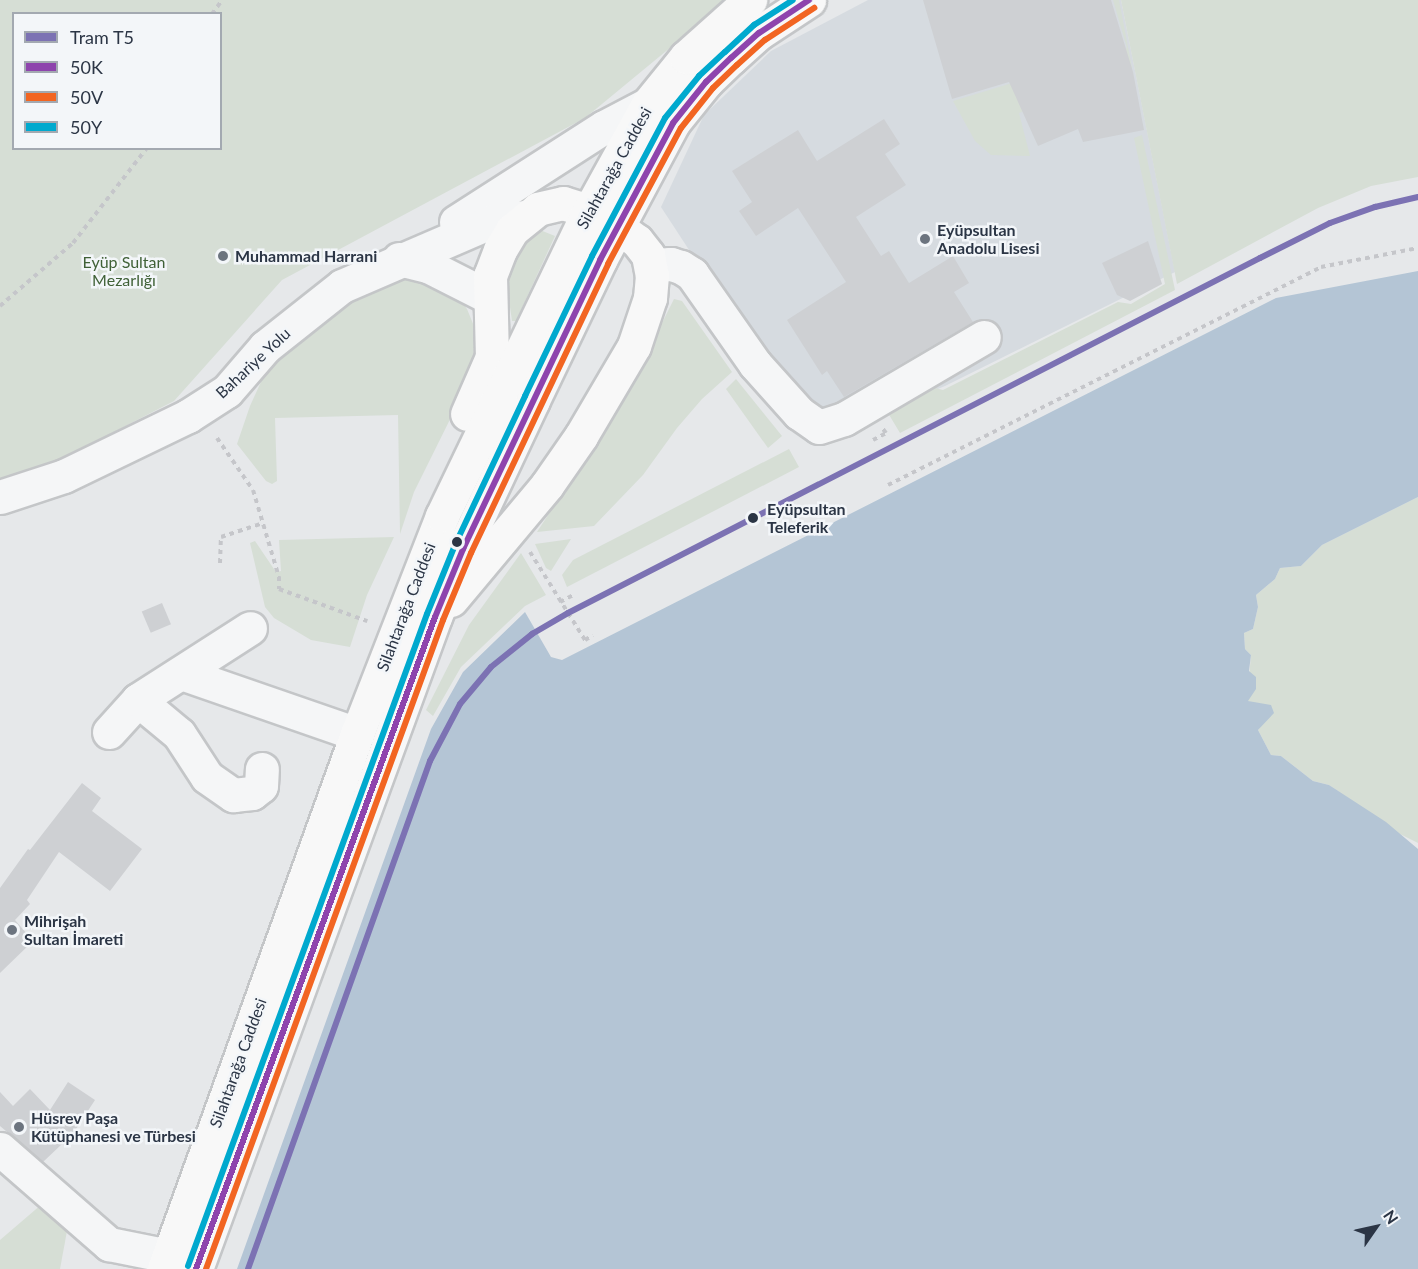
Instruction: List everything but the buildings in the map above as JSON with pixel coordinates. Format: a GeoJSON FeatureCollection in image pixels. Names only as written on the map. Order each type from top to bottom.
{"type":"FeatureCollection","features":[{"type":"Feature","properties":{"kind":"main road","name":"Silahtarağa Caddesi"},"geometry":{"type":"LineString","coordinates":[[176,1265],[357,734],[424,556],[452,494],[589,211],[648,104],[686,57],[750,0]]}},
{"type":"Feature","properties":{"kind":"main road","name":"Silahtarağa Caddesi"},"geometry":{"type":"LineString","coordinates":[[176,1265],[435,617],[491,488],[618,227],[673,123],[687,104],[706,82],[759,33],[809,0]]}},
{"type":"Feature","properties":{"kind":"main road"},"geometry":{"type":"LineString","coordinates":[[435,617],[512,530],[581,436],[633,346],[650,298],[651,265],[648,255],[637,241],[618,227],[589,211],[563,203],[552,204],[524,217],[512,230],[500,250],[490,276],[492,357],[457,438],[452,494]]}},
{"type":"Feature","properties":{"kind":"street"},"geometry":{"type":"LineString","coordinates":[[399,259],[604,127],[648,104]]}},
{"type":"Feature","properties":{"kind":"street"},"geometry":{"type":"LineString","coordinates":[[399,259],[493,221],[524,217]]}},
{"type":"Feature","properties":{"kind":"street"},"geometry":{"type":"LineString","coordinates":[[399,259],[428,266],[489,297]]}},
{"type":"Feature","properties":{"kind":"street","name":"Bahariye Yolu"},"geometry":{"type":"LineString","coordinates":[[0,497],[64,476],[188,416],[226,390],[265,347],[342,286],[399,259]]}},
{"type":"Feature","properties":{"kind":"street"},"geometry":{"type":"LineString","coordinates":[[651,265],[671,264],[692,274],[755,364],[799,413],[819,427],[844,419],[984,337]]}},
{"type":"Feature","properties":{"kind":"street"},"geometry":{"type":"LineString","coordinates":[[110,732],[138,700],[250,628]]}},
{"type":"Feature","properties":{"kind":"street"},"geometry":{"type":"LineString","coordinates":[[181,673],[357,734]]}},
{"type":"Feature","properties":{"kind":"street"},"geometry":{"type":"LineString","coordinates":[[138,700],[179,734],[207,777],[233,795],[252,793],[261,786],[262,769]]}},
{"type":"Feature","properties":{"kind":"street"},"geometry":{"type":"LineString","coordinates":[[0,1149],[109,1244],[176,1265]]}},
{"type":"Feature","properties":{"kind":"path"},"geometry":{"type":"LineString","coordinates":[[0,306],[73,243],[145,150]]}},
{"type":"Feature","properties":{"kind":"path"},"geometry":{"type":"LineString","coordinates":[[888,485],[1321,267],[1418,248]]}},
{"type":"Feature","properties":{"kind":"path"},"geometry":{"type":"LineString","coordinates":[[217,438],[254,490],[279,577],[279,589],[367,621]]}},
{"type":"Feature","properties":{"kind":"path"},"geometry":{"type":"LineString","coordinates":[[220,563],[220,537],[263,523]]}},
{"type":"Feature","properties":{"kind":"path"},"geometry":{"type":"LineString","coordinates":[[512,530],[524,542],[585,640],[593,635]]}},
{"type":"Feature","properties":{"kind":"path"},"geometry":{"type":"LineString","coordinates":[[560,602],[573,595]]}},
{"type":"Feature","properties":{"kind":"shaded area","name":"Eyüpsultan Anadolu Lisesi"},"geometry":{"type":"Polygon","coordinates":[[[868,0],[1121,0],[1175,272],[945,386],[882,412],[797,415],[661,207],[704,115],[771,51],[868,0]]]}},
{"type":"Feature","properties":{"kind":"green space","name":"Eyüp Sultan Mezarlığı"},"geometry":{"type":"Polygon","coordinates":[[[0,0],[728,0],[585,118],[282,280],[174,401],[36,472],[0,484],[0,0]]]}},
{"type":"Feature","properties":{"kind":"green space"},"geometry":{"type":"Polygon","coordinates":[[[1113,0],[1119,0],[1132,68],[1019,113],[1030,156],[991,155],[975,141],[953,101],[1127,48],[1113,0]]]}},
{"type":"Feature","properties":{"kind":"green space"},"geometry":{"type":"Polygon","coordinates":[[[1121,0],[1418,0],[1418,177],[1371,186],[1318,208],[1177,284],[1121,0]]]}},
{"type":"Feature","properties":{"kind":"green space"},"geometry":{"type":"Polygon","coordinates":[[[1142,135],[1175,290],[900,433],[885,408],[927,386],[943,390],[1118,302],[1131,304],[1165,284],[1134,138],[1142,135]]]}},
{"type":"Feature","properties":{"kind":"green space"},"geometry":{"type":"Polygon","coordinates":[[[540,230],[555,236],[516,321],[512,321],[507,286],[512,264],[521,245],[531,233],[540,230]]]}},
{"type":"Feature","properties":{"kind":"green space"},"geometry":{"type":"Polygon","coordinates":[[[408,275],[457,295],[467,309],[476,331],[479,348],[475,369],[414,492],[400,534],[398,415],[275,418],[277,481],[272,484],[266,481],[237,444],[250,406],[275,351],[353,292],[408,275]]]}},
{"type":"Feature","properties":{"kind":"green space"},"geometry":{"type":"Polygon","coordinates":[[[674,299],[682,301],[732,372],[702,399],[677,428],[643,475],[594,526],[537,532],[625,397],[674,299]]]}},
{"type":"Feature","properties":{"kind":"green space"},"geometry":{"type":"Polygon","coordinates":[[[736,379],[782,436],[768,448],[726,389],[736,379]]]}},
{"type":"Feature","properties":{"kind":"green space"},"geometry":{"type":"Polygon","coordinates":[[[789,449],[799,467],[567,587],[562,575],[573,560],[789,449]]]}},
{"type":"Feature","properties":{"kind":"green space"},"geometry":{"type":"Polygon","coordinates":[[[1418,497],[1418,843],[1398,833],[1329,785],[1313,781],[1281,756],[1271,755],[1258,730],[1266,720],[1263,705],[1247,701],[1251,655],[1245,649],[1244,633],[1253,629],[1258,607],[1256,595],[1275,579],[1280,568],[1301,566],[1322,545],[1418,497]]]}},
{"type":"Feature","properties":{"kind":"green space"},"geometry":{"type":"Polygon","coordinates":[[[394,537],[367,595],[350,647],[311,640],[274,618],[265,607],[250,543],[255,541],[276,572],[281,571],[279,540],[394,537]]]}},
{"type":"Feature","properties":{"kind":"green space"},"geometry":{"type":"Polygon","coordinates":[[[571,539],[551,571],[546,568],[535,544],[571,539]]]}},
{"type":"Feature","properties":{"kind":"green space"},"geometry":{"type":"Polygon","coordinates":[[[521,553],[546,595],[525,606],[461,667],[433,716],[426,710],[469,625],[521,553]]]}},
{"type":"Feature","properties":{"kind":"green space"},"geometry":{"type":"Polygon","coordinates":[[[42,1204],[67,1231],[60,1269],[0,1269],[0,1240],[42,1204]]]}},
{"type":"Feature","properties":{"kind":"water"},"geometry":{"type":"Polygon","coordinates":[[[1418,271],[1418,497],[1322,545],[1301,566],[1280,568],[1275,579],[1256,595],[1258,607],[1253,629],[1244,633],[1245,649],[1251,655],[1249,671],[1256,677],[1256,689],[1248,701],[1271,705],[1274,713],[1258,730],[1271,755],[1281,756],[1313,781],[1329,785],[1386,822],[1418,849],[1418,1269],[237,1269],[431,729],[463,672],[525,612],[551,657],[562,660],[1276,298],[1418,271]]]}},
{"type":"Feature","properties":{"kind":"tram line","name":"T5"},"geometry":{"type":"LineString","coordinates":[[248,1269],[430,761],[460,704],[491,667],[532,634],[568,613],[1260,258],[1330,223],[1375,207],[1418,197]]}},
{"type":"Feature","properties":{"kind":"transit line","name":"50Y"},"geometry":{"type":"LineString","coordinates":[[188,1266],[427,614],[455,545],[525,396],[592,256],[665,118],[699,76],[754,25],[793,0]]}},
{"type":"Feature","properties":{"kind":"transit line","name":"50K"},"geometry":{"type":"LineString","coordinates":[[196,1269],[435,617],[463,549],[600,260],[673,123],[706,82],[731,58],[759,33],[809,0]]}},
{"type":"Feature","properties":{"kind":"transit line","name":"50V"},"geometry":{"type":"LineString","coordinates":[[206,1269],[443,620],[471,553],[608,264],[681,128],[713,88],[765,40],[814,8]]}},
{"type":"Feature","properties":{"kind":"place","name":"Eyüpsultan Anadolu Lisesi"},"geometry":{"type":"Point","coordinates":[925,239]}},
{"type":"Feature","properties":{"kind":"place","name":"Muhammad Harrani"},"geometry":{"type":"Point","coordinates":[223,256]}},
{"type":"Feature","properties":{"kind":"place","name":"Eyüpsultan Teleferik"},"geometry":{"type":"Point","coordinates":[753,518]}},
{"type":"Feature","properties":{"kind":"place","name":"Mihrişah Sultan İmareti"},"geometry":{"type":"Point","coordinates":[12,930]}},
{"type":"Feature","properties":{"kind":"place","name":"Hüsrev Paşa Kütüphanesi ve Türbesi"},"geometry":{"type":"Point","coordinates":[19,1127]}}]}
